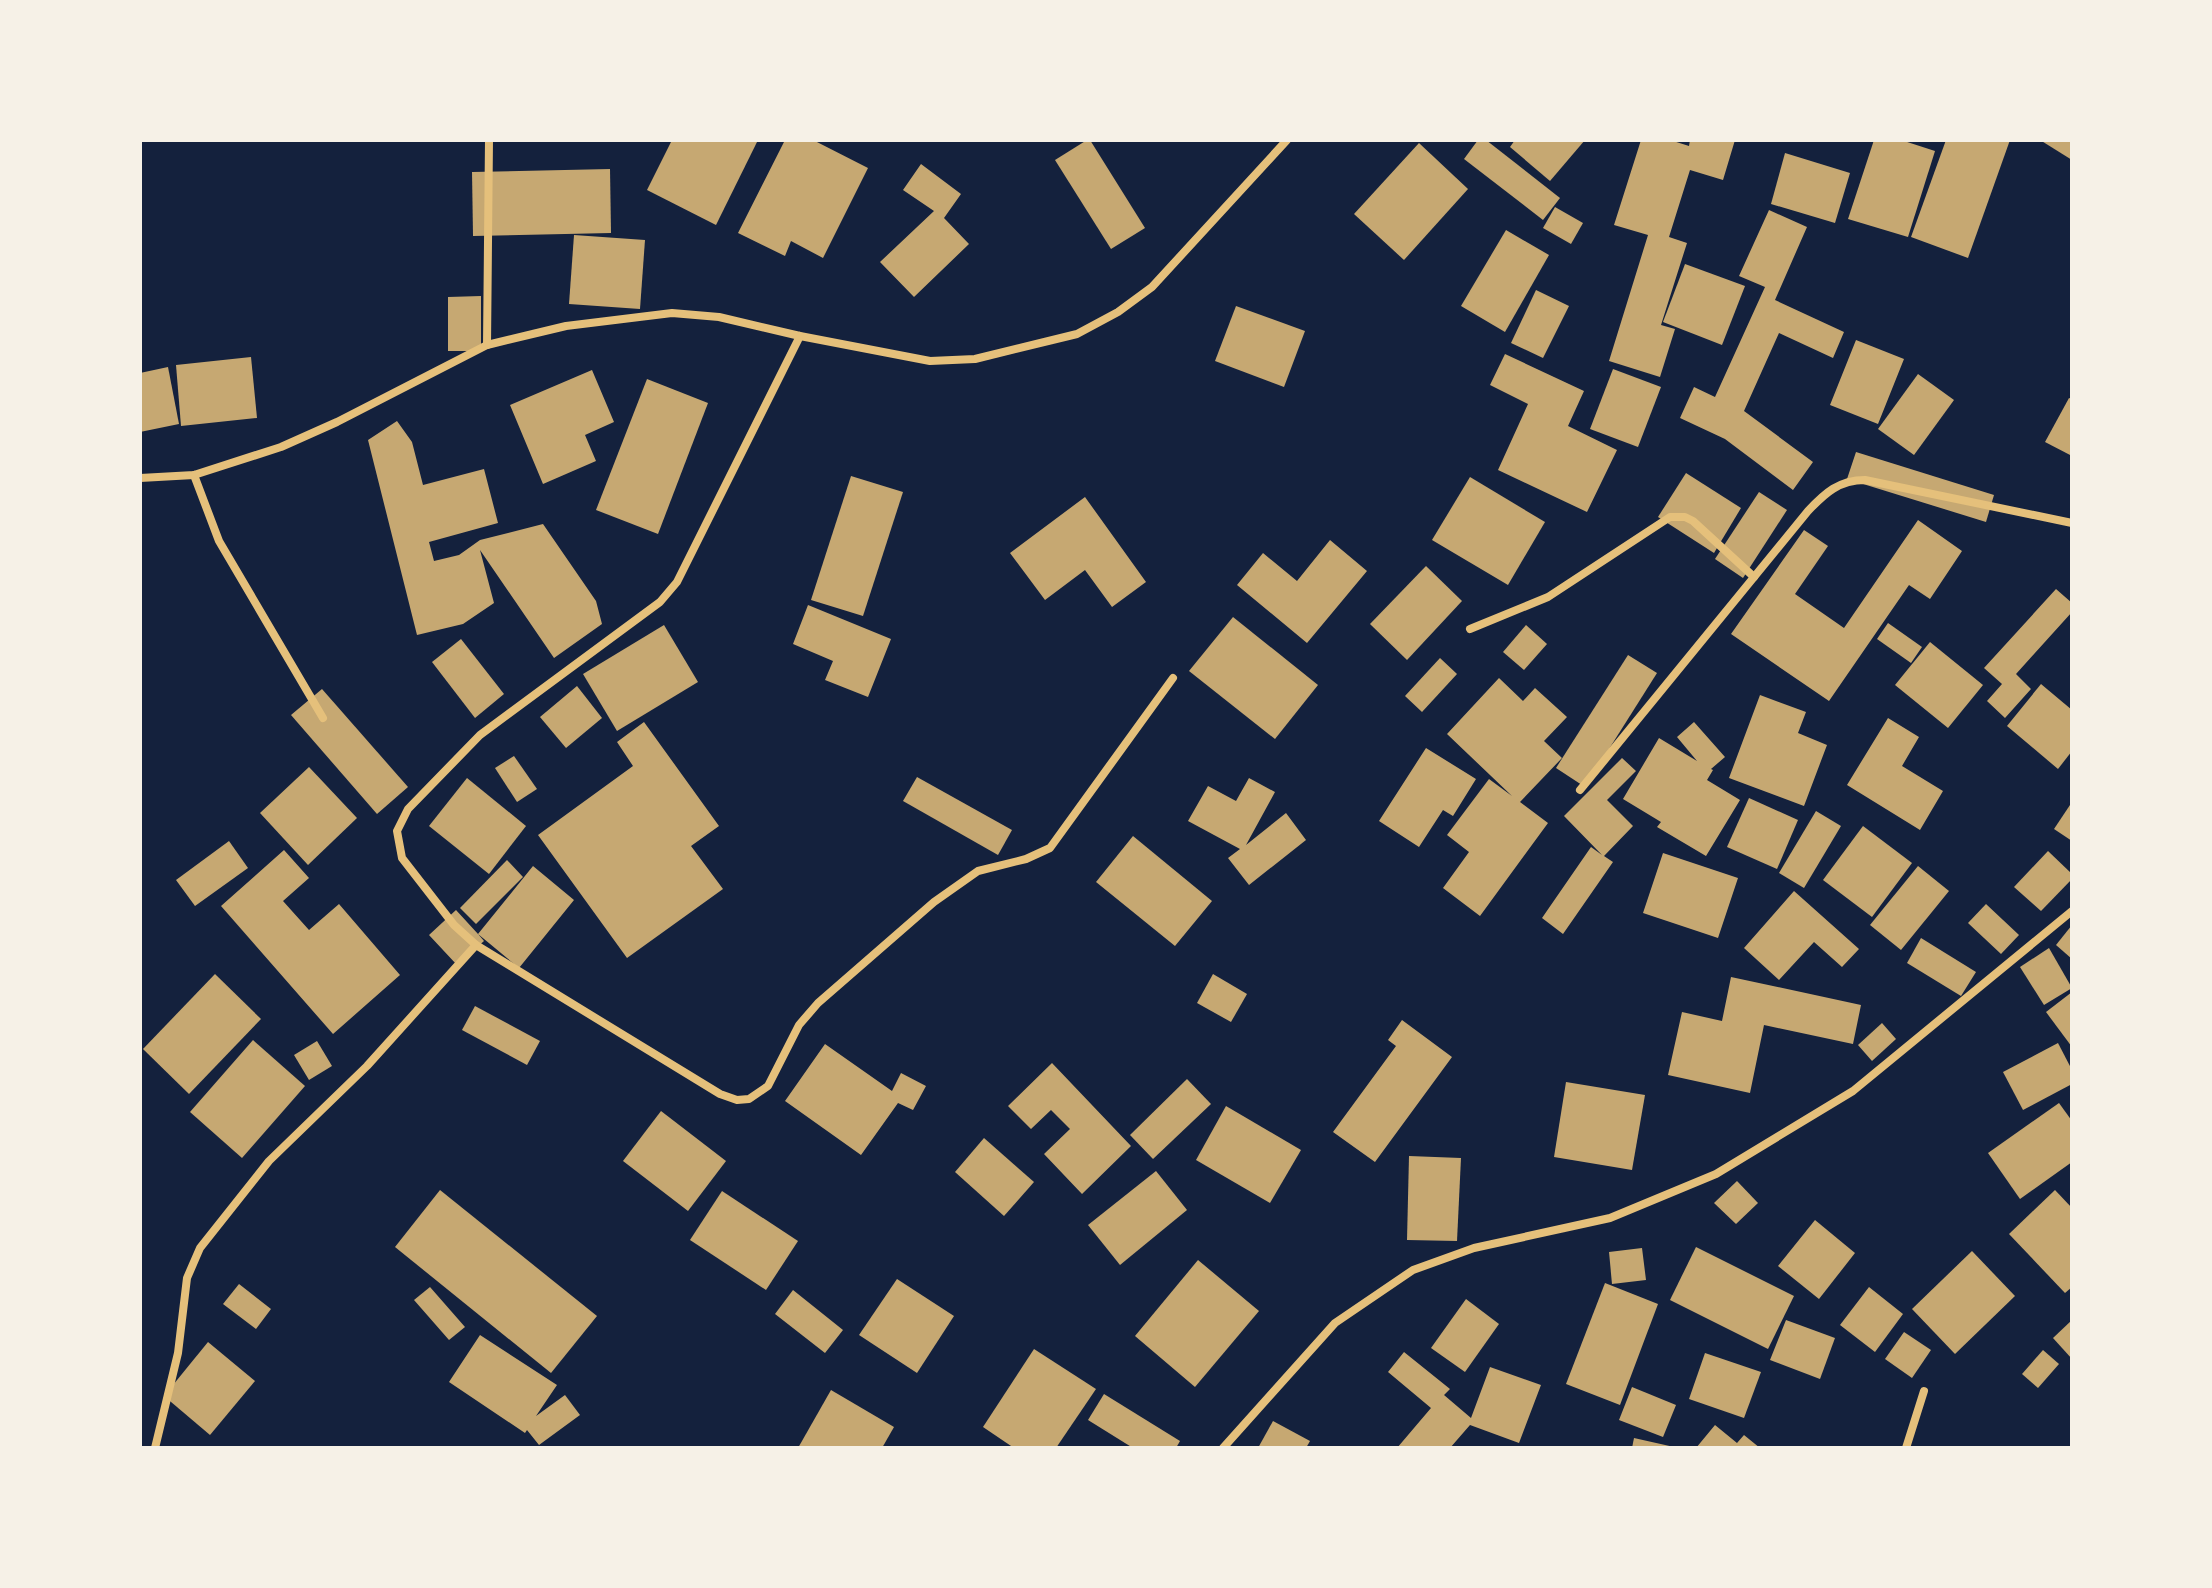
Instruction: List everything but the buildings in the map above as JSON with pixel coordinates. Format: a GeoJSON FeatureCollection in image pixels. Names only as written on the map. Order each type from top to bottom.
{"type":"FeatureCollection","features":[{"type":"Feature","properties":{"kind":"street"},"geometry":{"type":"LineString","coordinates":[[487,345],[489,140]]}},
{"type":"Feature","properties":{"kind":"street"},"geometry":{"type":"LineString","coordinates":[[140,478],[194,475],[281,447],[337,422],[487,345],[566,326],[672,313],[719,317],[930,361],[975,359],[1077,334],[1118,312],[1152,287],[1287,140]]}},
{"type":"Feature","properties":{"kind":"street"},"geometry":{"type":"LineString","coordinates":[[800,336],[677,582],[660,602],[480,735],[408,809],[397,831],[402,858],[454,925],[476,945],[720,1094],[737,1100],[749,1099],[768,1086],[799,1025],[818,1003],[934,902],[978,871],[1026,859],[1050,848],[1173,678]]}},
{"type":"Feature","properties":{"kind":"street"},"geometry":{"type":"LineString","coordinates":[[194,475],[219,541],[323,718]]}},
{"type":"Feature","properties":{"kind":"street"},"geometry":{"type":"LineString","coordinates":[[1580,790],[1828,490],[1848,480],[1865,480],[2072,523]]}},
{"type":"Feature","properties":{"kind":"street"},"geometry":{"type":"LineString","coordinates":[[1470,629],[1548,597],[1670,517],[1685,517],[1693,521],[1754,577]]}},
{"type":"Feature","properties":{"kind":"street"},"geometry":{"type":"LineString","coordinates":[[1223,1448],[1335,1323],[1413,1270],[1474,1248],[1610,1218],[1716,1174],[1853,1091],[2072,911]]}},
{"type":"Feature","properties":{"kind":"street"},"geometry":{"type":"LineString","coordinates":[[155,1448],[178,1353],[187,1278],[200,1248],[269,1161],[367,1066],[476,945]]}},
{"type":"Feature","properties":{"kind":"street"},"geometry":{"type":"LineString","coordinates":[[1906,1448],[1924,1391]]}}]}
